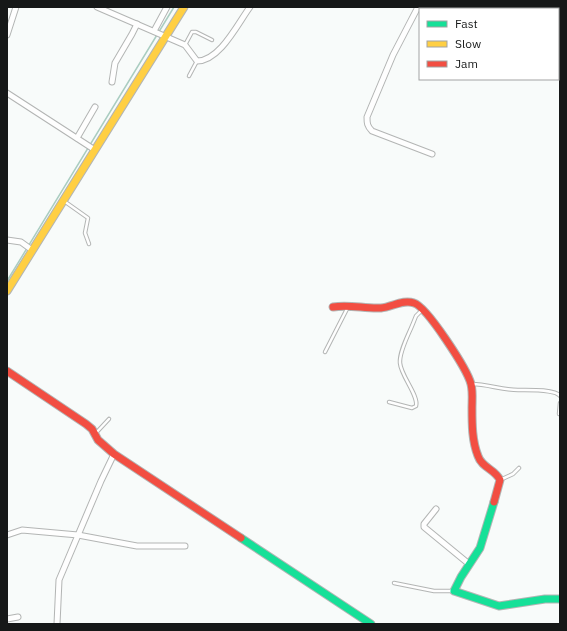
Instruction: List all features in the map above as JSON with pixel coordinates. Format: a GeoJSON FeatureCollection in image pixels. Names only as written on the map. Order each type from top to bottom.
{"type":"FeatureCollection","features":[{"type":"Feature","properties":{"kind":"street"},"geometry":{"type":"LineString","coordinates":[[7,35],[16,7]]}},
{"type":"Feature","properties":{"kind":"street"},"geometry":{"type":"LineString","coordinates":[[97,7],[184,45],[197,61],[204,60],[219,49],[229,38],[250,7]]}},
{"type":"Feature","properties":{"kind":"street"},"geometry":{"type":"LineString","coordinates":[[155,32],[167,7]]}},
{"type":"Feature","properties":{"kind":"street"},"geometry":{"type":"LineString","coordinates":[[7,291],[31,249],[64,201],[164,36],[184,7]]}},
{"type":"Feature","properties":{"kind":"street"},"geometry":{"type":"LineString","coordinates":[[418,7],[393,56],[367,117],[367,123],[368,127],[372,131],[432,154]]}},
{"type":"Feature","properties":{"kind":"street"},"geometry":{"type":"LineString","coordinates":[[112,82],[115,63],[137,24]]}},
{"type":"Feature","properties":{"kind":"street"},"geometry":{"type":"LineString","coordinates":[[7,93],[96,150]]}},
{"type":"Feature","properties":{"kind":"street"},"geometry":{"type":"LineString","coordinates":[[77,138],[95,107]]}},
{"type":"Feature","properties":{"kind":"street"},"geometry":{"type":"LineString","coordinates":[[7,240],[21,242],[31,249]]}},
{"type":"Feature","properties":{"kind":"street"},"geometry":{"type":"LineString","coordinates":[[333,307],[350,305],[383,308],[405,302],[418,304],[424,309],[470,378],[473,399],[472,425],[478,458],[482,464],[496,472],[500,480],[484,536],[476,555],[469,564],[454,591],[499,606],[545,599],[560,599]]}},
{"type":"Feature","properties":{"kind":"street"},"geometry":{"type":"LineString","coordinates":[[7,371],[86,424],[98,440],[114,454],[371,624]]}},
{"type":"Feature","properties":{"kind":"street"},"geometry":{"type":"LineString","coordinates":[[57,624],[59,580],[114,454]]}},
{"type":"Feature","properties":{"kind":"street"},"geometry":{"type":"LineString","coordinates":[[436,509],[424,524],[424,527],[469,564]]}},
{"type":"Feature","properties":{"kind":"street"},"geometry":{"type":"LineString","coordinates":[[7,535],[22,530],[78,535],[137,546],[185,546]]}},
{"type":"Feature","properties":{"kind":"street"},"geometry":{"type":"LineString","coordinates":[[7,619],[18,617]]}},
{"type":"Feature","properties":{"kind":"lane"},"geometry":{"type":"LineString","coordinates":[[184,45],[192,32],[196,32],[212,40]]}},
{"type":"Feature","properties":{"kind":"lane"},"geometry":{"type":"LineString","coordinates":[[189,76],[197,61]]}},
{"type":"Feature","properties":{"kind":"lane"},"geometry":{"type":"LineString","coordinates":[[64,201],[88,218],[85,233],[89,244]]}},
{"type":"Feature","properties":{"kind":"lane"},"geometry":{"type":"LineString","coordinates":[[325,352],[350,305]]}},
{"type":"Feature","properties":{"kind":"lane"},"geometry":{"type":"LineString","coordinates":[[389,402],[412,408],[416,406],[416,401],[402,370],[400,360],[416,316],[424,309]]}},
{"type":"Feature","properties":{"kind":"lane"},"geometry":{"type":"LineString","coordinates":[[471,384],[506,389],[557,393],[560,396]]}},
{"type":"Feature","properties":{"kind":"lane"},"geometry":{"type":"LineString","coordinates":[[559,414],[560,403]]}},
{"type":"Feature","properties":{"kind":"lane"},"geometry":{"type":"LineString","coordinates":[[95,434],[109,419]]}},
{"type":"Feature","properties":{"kind":"lane"},"geometry":{"type":"LineString","coordinates":[[500,480],[513,474],[519,468]]}},
{"type":"Feature","properties":{"kind":"lane"},"geometry":{"type":"LineString","coordinates":[[394,583],[434,591],[454,591]]}},
{"type":"Feature","properties":{"kind":"waterway"},"geometry":{"type":"LineString","coordinates":[[7,281],[174,7]]}},
{"type":"Feature","properties":{"kind":"traffic: fast"},"geometry":{"type":"LineString","coordinates":[[494,502],[480,548],[461,577],[454,591],[499,606],[545,599],[560,599]]}},
{"type":"Feature","properties":{"kind":"traffic: fast"},"geometry":{"type":"LineString","coordinates":[[241,538],[371,624]]}},
{"type":"Feature","properties":{"kind":"traffic: slow"},"geometry":{"type":"LineString","coordinates":[[7,291],[184,7]]}},
{"type":"Feature","properties":{"kind":"traffic: jam"},"geometry":{"type":"LineString","coordinates":[[333,307],[345,306],[381,308],[410,302],[420,307],[428,315],[455,353],[471,384],[472,420],[476,450],[482,463],[495,473],[500,480],[494,502]]}},
{"type":"Feature","properties":{"kind":"traffic: jam"},"geometry":{"type":"LineString","coordinates":[[7,371],[86,424],[92,429],[98,440],[114,454],[241,538]]}}]}
